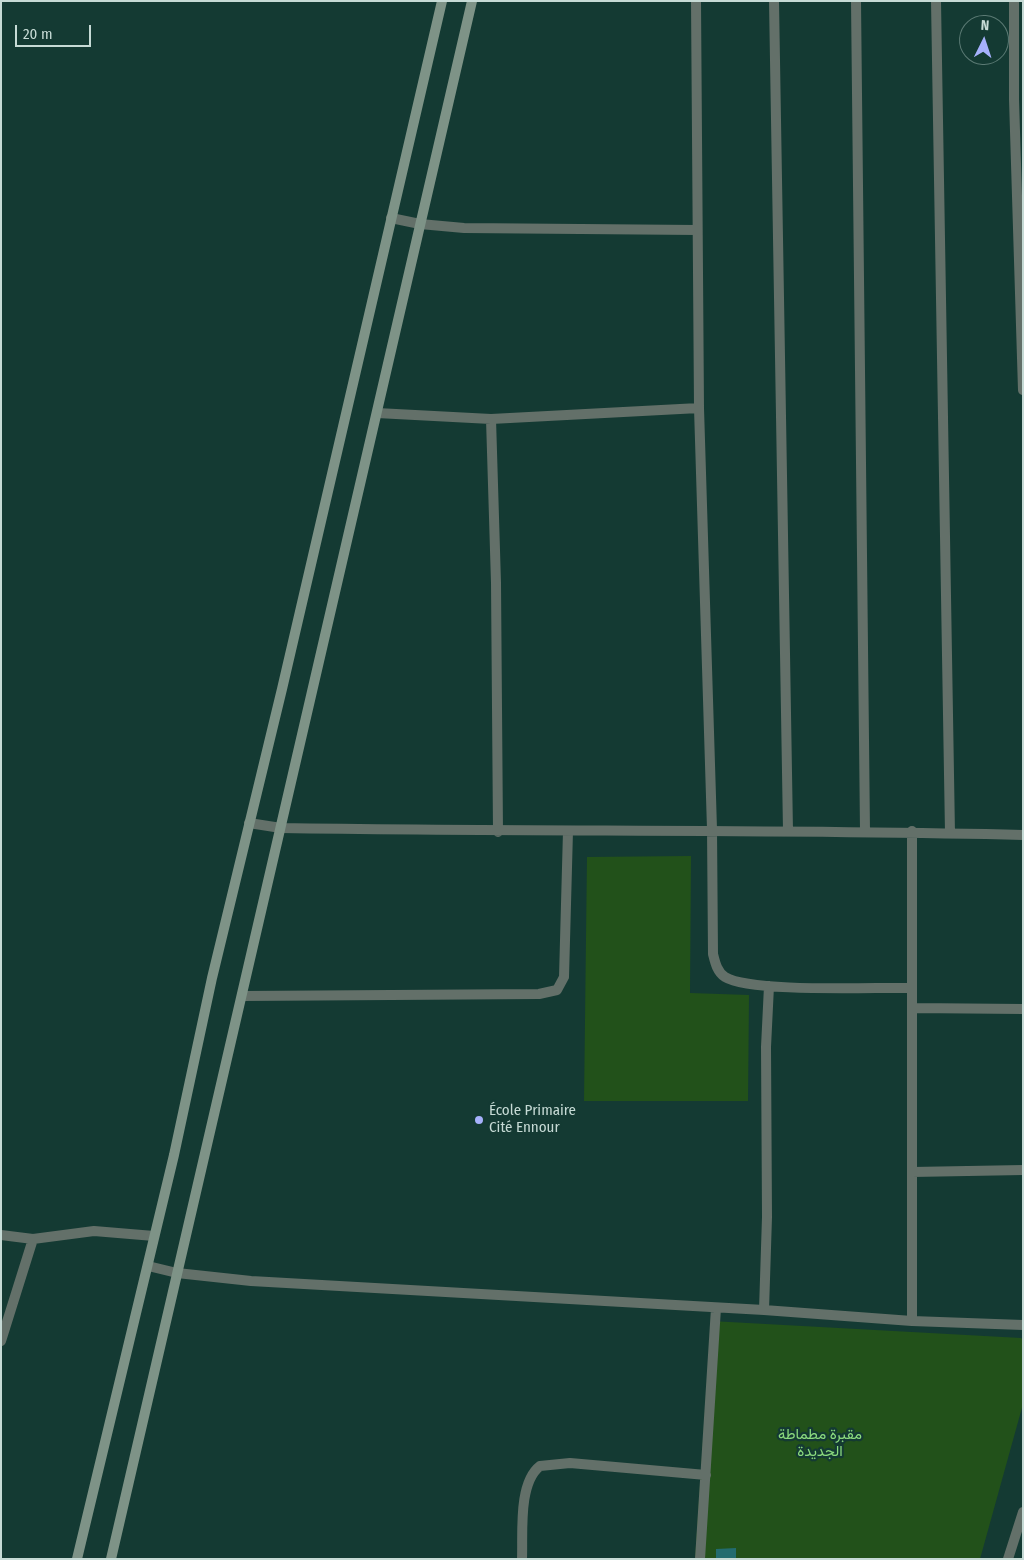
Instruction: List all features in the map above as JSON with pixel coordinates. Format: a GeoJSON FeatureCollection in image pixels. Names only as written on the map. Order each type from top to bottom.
{"type":"FeatureCollection","features":[{"type":"Feature","properties":{"kind":"main road"},"geometry":{"type":"LineString","coordinates":[[77,1559],[148,1266],[212,978],[282,689],[442,1]]}},
{"type":"Feature","properties":{"kind":"main road"},"geometry":{"type":"LineString","coordinates":[[111,1559],[243,996],[472,1]]}},
{"type":"Feature","properties":{"kind":"street"},"geometry":{"type":"LineString","coordinates":[[696,1],[699,408],[712,829],[713,954],[716,968],[724,977],[739,982],[770,986],[912,988]]}},
{"type":"Feature","properties":{"kind":"street"},"geometry":{"type":"LineString","coordinates":[[774,1],[788,831]]}},
{"type":"Feature","properties":{"kind":"street"},"geometry":{"type":"LineString","coordinates":[[856,1],[865,831]]}},
{"type":"Feature","properties":{"kind":"street"},"geometry":{"type":"LineString","coordinates":[[936,1],[950,833]]}},
{"type":"Feature","properties":{"kind":"street"},"geometry":{"type":"LineString","coordinates":[[1014,1],[1014,99],[1023,390]]}},
{"type":"Feature","properties":{"kind":"street"},"geometry":{"type":"LineString","coordinates":[[391,218],[420,224],[464,228],[697,230]]}},
{"type":"Feature","properties":{"kind":"street"},"geometry":{"type":"LineString","coordinates":[[377,413],[491,419],[699,408]]}},
{"type":"Feature","properties":{"kind":"street"},"geometry":{"type":"LineString","coordinates":[[491,419],[496,583],[498,832]]}},
{"type":"Feature","properties":{"kind":"street"},"geometry":{"type":"LineString","coordinates":[[249,823],[281,828],[498,832],[712,829],[1023,835]]}},
{"type":"Feature","properties":{"kind":"street"},"geometry":{"type":"LineString","coordinates":[[243,996],[539,994],[557,990],[564,976],[568,831]]}},
{"type":"Feature","properties":{"kind":"street"},"geometry":{"type":"LineString","coordinates":[[912,832],[912,1321]]}},
{"type":"Feature","properties":{"kind":"street"},"geometry":{"type":"LineString","coordinates":[[764,1310],[767,1217],[766,1047],[770,986]]}},
{"type":"Feature","properties":{"kind":"street"},"geometry":{"type":"LineString","coordinates":[[912,1008],[1023,1009]]}},
{"type":"Feature","properties":{"kind":"street"},"geometry":{"type":"LineString","coordinates":[[912,1172],[1023,1170]]}},
{"type":"Feature","properties":{"kind":"street"},"geometry":{"type":"LineString","coordinates":[[1,1235],[33,1239],[94,1231],[154,1236]]}},
{"type":"Feature","properties":{"kind":"street"},"geometry":{"type":"LineString","coordinates":[[1,1341],[33,1239]]}},
{"type":"Feature","properties":{"kind":"street"},"geometry":{"type":"LineString","coordinates":[[148,1266],[251,1282],[764,1310],[912,1321],[1023,1325]]}},
{"type":"Feature","properties":{"kind":"street"},"geometry":{"type":"LineString","coordinates":[[700,1559],[716,1308]]}},
{"type":"Feature","properties":{"kind":"street"},"geometry":{"type":"LineString","coordinates":[[522,1559],[525,1495],[530,1479],[540,1466],[570,1463],[706,1476]]}},
{"type":"Feature","properties":{"kind":"street"},"geometry":{"type":"LineString","coordinates":[[1008,1559],[1023,1512]]}},
{"type":"Feature","properties":{"kind":"green space"},"geometry":{"type":"Polygon","coordinates":[[[691,856],[690,993],[749,995],[748,1101],[584,1101],[587,857],[691,856]]]}},
{"type":"Feature","properties":{"kind":"green space","name":"مقبرة مطماطة الجديدة"},"geometry":{"type":"Polygon","coordinates":[[[711,1321],[1021,1338],[1023,1340],[1023,1404],[980,1559],[695,1559],[711,1321]]]}},
{"type":"Feature","properties":{"kind":"building"},"geometry":{"type":"Polygon","coordinates":[[[736,1548],[736,1559],[716,1559],[716,1549],[736,1548]]]}},
{"type":"Feature","properties":{"kind":"place","name":"École Primaire Cité Ennour"},"geometry":{"type":"Point","coordinates":[479,1120]}}]}
